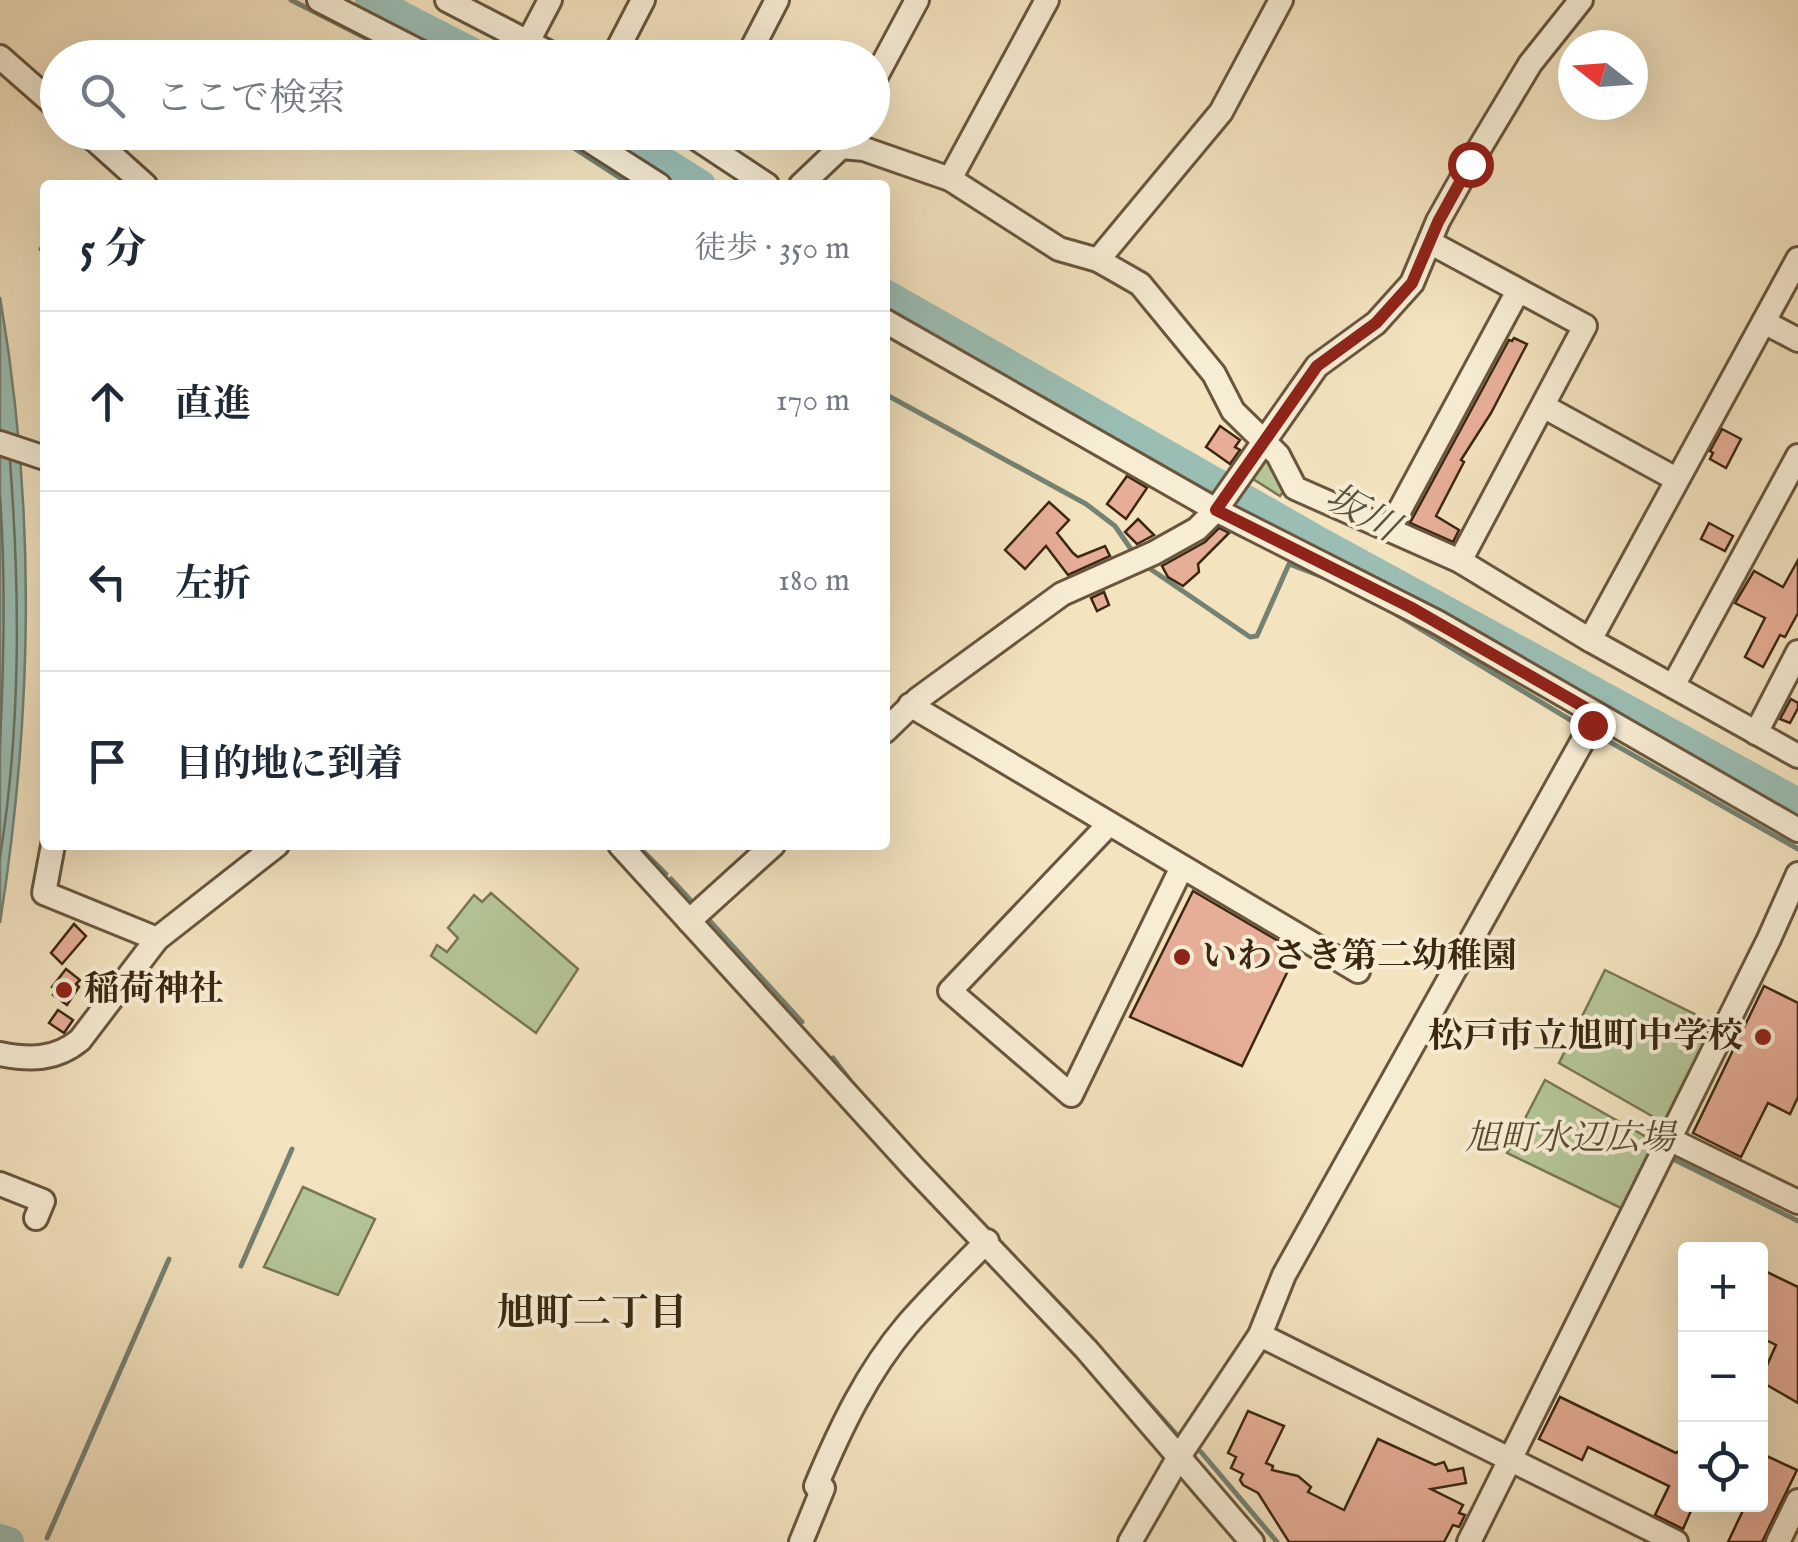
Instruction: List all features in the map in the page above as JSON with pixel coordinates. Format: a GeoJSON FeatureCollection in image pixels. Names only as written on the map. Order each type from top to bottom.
{"type":"FeatureCollection","features":[{"type":"Feature","properties":{"kind":"street"},"geometry":{"type":"LineString","coordinates":[[318,0],[397,40]]}},
{"type":"Feature","properties":{"kind":"street"},"geometry":{"type":"LineString","coordinates":[[459,2],[528,40],[550,0]]}},
{"type":"Feature","properties":{"kind":"street"},"geometry":{"type":"LineString","coordinates":[[622,40],[643,0]]}},
{"type":"Feature","properties":{"kind":"street"},"geometry":{"type":"LineString","coordinates":[[757,40],[778,0]]}},
{"type":"Feature","properties":{"kind":"street"},"geometry":{"type":"LineString","coordinates":[[890,50],[917,0]]}},
{"type":"Feature","properties":{"kind":"street"},"geometry":{"type":"LineString","coordinates":[[950,179],[1047,0]]}},
{"type":"Feature","properties":{"kind":"street"},"geometry":{"type":"LineString","coordinates":[[1098,260],[1221,112],[1281,0]]}},
{"type":"Feature","properties":{"kind":"street"},"geometry":{"type":"LineString","coordinates":[[890,726],[910,704],[1062,594],[1197,530],[1240,479],[1317,366],[1376,323],[1412,283],[1454,190],[1530,64],[1581,0]]}},
{"type":"Feature","properties":{"kind":"street"},"geometry":{"type":"LineString","coordinates":[[0,57],[40,92]]}},
{"type":"Feature","properties":{"kind":"street"},"geometry":{"type":"LineString","coordinates":[[106,150],[140,180]]}},
{"type":"Feature","properties":{"kind":"street"},"geometry":{"type":"LineString","coordinates":[[605,150],[652,180]]}},
{"type":"Feature","properties":{"kind":"street"},"geometry":{"type":"LineString","coordinates":[[719,150],[761,180]]}},
{"type":"Feature","properties":{"kind":"street"},"geometry":{"type":"LineString","coordinates":[[805,180],[834,150]]}},
{"type":"Feature","properties":{"kind":"street"},"geometry":{"type":"LineString","coordinates":[[867,150],[950,179],[1059,249],[1098,260],[1140,284],[1214,374],[1233,410],[1278,456],[1295,488],[1460,561],[1590,640],[1798,756]]}},
{"type":"Feature","properties":{"kind":"street"},"geometry":{"type":"LineString","coordinates":[[1431,243],[1585,326],[1460,561]]}},
{"type":"Feature","properties":{"kind":"street"},"geometry":{"type":"LineString","coordinates":[[1590,640],[1798,259]]}},
{"type":"Feature","properties":{"kind":"street"},"geometry":{"type":"LineString","coordinates":[[1389,530],[1518,291]]}},
{"type":"Feature","properties":{"kind":"street"},"geometry":{"type":"LineString","coordinates":[[1764,322],[1798,340]]}},
{"type":"Feature","properties":{"kind":"street"},"geometry":{"type":"LineString","coordinates":[[890,324],[1217,508],[1410,607],[1592,725],[1798,830]]}},
{"type":"Feature","properties":{"kind":"street"},"geometry":{"type":"LineString","coordinates":[[1543,406],[1676,479]]}},
{"type":"Feature","properties":{"kind":"street"},"geometry":{"type":"LineString","coordinates":[[0,443],[40,456]]}},
{"type":"Feature","properties":{"kind":"street"},"geometry":{"type":"LineString","coordinates":[[1673,686],[1798,456]]}},
{"type":"Feature","properties":{"kind":"street"},"geometry":{"type":"LineString","coordinates":[[1756,733],[1798,652]]}},
{"type":"Feature","properties":{"kind":"street"},"geometry":{"type":"LineString","coordinates":[[910,704],[1358,971]]}},
{"type":"Feature","properties":{"kind":"street"},"geometry":{"type":"LineString","coordinates":[[1130,1542],[1180,1455],[1260,1336],[1284,1275],[1592,725]]}},
{"type":"Feature","properties":{"kind":"street"},"geometry":{"type":"LineString","coordinates":[[1109,824],[950,992],[1070,1095],[1182,867]]}},
{"type":"Feature","properties":{"kind":"street"},"geometry":{"type":"LineString","coordinates":[[52,850],[44,893],[157,939]]}},
{"type":"Feature","properties":{"kind":"street"},"geometry":{"type":"LineString","coordinates":[[1,1058],[42,1058],[68,1050],[80,1040],[157,939],[271,850]]}},
{"type":"Feature","properties":{"kind":"street"},"geometry":{"type":"LineString","coordinates":[[625,850],[914,1168],[987,1241],[1180,1455],[1252,1542]]}},
{"type":"Feature","properties":{"kind":"street"},"geometry":{"type":"LineString","coordinates":[[689,921],[767,850]]}},
{"type":"Feature","properties":{"kind":"street"},"geometry":{"type":"LineString","coordinates":[[1469,1542],[1798,874]]}},
{"type":"Feature","properties":{"kind":"street"},"geometry":{"type":"LineString","coordinates":[[1669,1138],[1798,1202]]}},
{"type":"Feature","properties":{"kind":"street"},"geometry":{"type":"LineString","coordinates":[[0,1184],[40,1209]]}},
{"type":"Feature","properties":{"kind":"street"},"geometry":{"type":"LineString","coordinates":[[801,1542],[834,1442],[883,1359],[906,1326],[987,1241]]}},
{"type":"Feature","properties":{"kind":"street"},"geometry":{"type":"LineString","coordinates":[[1260,1336],[1676,1542]]}},
{"type":"Feature","properties":{"kind":"street"},"geometry":{"type":"LineString","coordinates":[[1778,1542],[1798,1501]]}},
{"type":"Feature","properties":{"kind":"green space"},"geometry":{"type":"Polygon","coordinates":[[[1263,456],[1270,458],[1286,488],[1280,496],[1250,477],[1263,456]]]}},
{"type":"Feature","properties":{"kind":"green space"},"geometry":{"type":"Polygon","coordinates":[[[491,893],[578,969],[536,1033],[431,956],[437,945],[447,952],[458,938],[448,928],[474,895],[482,902],[491,893]]]}},
{"type":"Feature","properties":{"kind":"green space"},"geometry":{"type":"Polygon","coordinates":[[[1605,970],[1713,1023],[1666,1124],[1559,1063],[1605,970]]]}},
{"type":"Feature","properties":{"kind":"green space","name":"旭町水辺広場"},"geometry":{"type":"Polygon","coordinates":[[[1545,1080],[1650,1139],[1653,1152],[1623,1209],[1507,1153],[1545,1080]]]}},
{"type":"Feature","properties":{"kind":"green space"},"geometry":{"type":"Polygon","coordinates":[[[303,1187],[375,1219],[338,1295],[264,1267],[303,1187]]]}},
{"type":"Feature","properties":{"kind":"water"},"geometry":{"type":"Polygon","coordinates":[[[0,297],[20,454],[26,610],[19,766],[0,923],[0,297]]]}},
{"type":"Feature","properties":{"kind":"building"},"geometry":{"type":"Polygon","coordinates":[[[1514,338],[1527,344],[1461,460],[1464,462],[1436,516],[1459,530],[1453,542],[1410,523],[1509,340],[1514,338]]]}},
{"type":"Feature","properties":{"kind":"building"},"geometry":{"type":"Polygon","coordinates":[[[1220,426],[1240,440],[1235,447],[1240,450],[1230,464],[1206,447],[1220,426]]]}},
{"type":"Feature","properties":{"kind":"building"},"geometry":{"type":"Polygon","coordinates":[[[1722,429],[1741,439],[1726,468],[1710,459],[1722,429]]]}},
{"type":"Feature","properties":{"kind":"building"},"geometry":{"type":"Polygon","coordinates":[[[1127,476],[1147,488],[1126,519],[1107,504],[1127,476]]]}},
{"type":"Feature","properties":{"kind":"building"},"geometry":{"type":"Polygon","coordinates":[[[1049,502],[1069,520],[1057,533],[1073,553],[1078,557],[1105,546],[1110,556],[1068,575],[1046,546],[1025,569],[1005,550],[1049,502]]]}},
{"type":"Feature","properties":{"kind":"building"},"geometry":{"type":"Polygon","coordinates":[[[1138,519],[1154,535],[1137,544],[1125,532],[1138,519]]]}},
{"type":"Feature","properties":{"kind":"building"},"geometry":{"type":"Polygon","coordinates":[[[1709,523],[1733,536],[1725,551],[1701,539],[1709,523]]]}},
{"type":"Feature","properties":{"kind":"building"},"geometry":{"type":"Polygon","coordinates":[[[1219,528],[1229,533],[1198,564],[1199,572],[1183,586],[1168,577],[1162,566],[1205,542],[1219,528]]]}},
{"type":"Feature","properties":{"kind":"building"},"geometry":{"type":"Polygon","coordinates":[[[1798,560],[1798,613],[1785,637],[1780,635],[1763,667],[1745,657],[1765,618],[1735,603],[1754,571],[1783,587],[1798,560]]]}},
{"type":"Feature","properties":{"kind":"building"},"geometry":{"type":"Polygon","coordinates":[[[1104,592],[1109,605],[1097,611],[1091,598],[1104,592]]]}},
{"type":"Feature","properties":{"kind":"building"},"geometry":{"type":"Polygon","coordinates":[[[1791,699],[1798,703],[1798,708],[1790,723],[1780,719],[1791,699]]]}},
{"type":"Feature","properties":{"kind":"building","name":"いわさき第二幼稚園"},"geometry":{"type":"Polygon","coordinates":[[[1193,891],[1297,952],[1242,1066],[1130,1017],[1193,891]]]}},
{"type":"Feature","properties":{"kind":"building"},"geometry":{"type":"Polygon","coordinates":[[[74,924],[86,936],[62,964],[51,953],[74,924]]]}},
{"type":"Feature","properties":{"kind":"building"},"geometry":{"type":"Polygon","coordinates":[[[66,969],[80,980],[67,1005],[53,995],[56,990],[52,987],[66,969]]]}},
{"type":"Feature","properties":{"kind":"building"},"geometry":{"type":"Polygon","coordinates":[[[1764,986],[1798,1003],[1798,1097],[1790,1114],[1768,1103],[1741,1157],[1693,1133],[1764,986]]]}},
{"type":"Feature","properties":{"kind":"building"},"geometry":{"type":"Polygon","coordinates":[[[58,1010],[73,1020],[64,1033],[49,1023],[58,1010]]]}},
{"type":"Feature","properties":{"kind":"building"},"geometry":{"type":"Polygon","coordinates":[[[1768,1272],[1798,1287],[1798,1403],[1768,1386],[1768,1363],[1776,1345],[1768,1341],[1768,1272]]]}},
{"type":"Feature","properties":{"kind":"building"},"geometry":{"type":"Polygon","coordinates":[[[1560,1397],[1678,1452],[1678,1512],[1690,1512],[1683,1529],[1655,1515],[1669,1486],[1588,1447],[1582,1460],[1539,1439],[1560,1397]]]}},
{"type":"Feature","properties":{"kind":"building"},"geometry":{"type":"Polygon","coordinates":[[[1248,1411],[1284,1426],[1266,1463],[1273,1466],[1272,1470],[1298,1476],[1311,1487],[1308,1492],[1344,1510],[1378,1439],[1435,1465],[1444,1462],[1448,1471],[1463,1468],[1466,1483],[1431,1489],[1463,1505],[1459,1513],[1465,1515],[1459,1527],[1453,1525],[1444,1542],[1289,1542],[1258,1493],[1243,1485],[1243,1474],[1231,1468],[1236,1457],[1228,1453],[1248,1411]]]}},
{"type":"Feature","properties":{"kind":"building"},"geometry":{"type":"Polygon","coordinates":[[[1768,1457],[1797,1470],[1762,1542],[1728,1542],[1742,1512],[1768,1512],[1768,1457]]]}},
{"type":"Feature","properties":{"kind":"waterway"},"geometry":{"type":"LineString","coordinates":[[291,0],[370,40]]}},
{"type":"Feature","properties":{"kind":"waterway","name":"坂川"},"geometry":{"type":"LineString","coordinates":[[370,0],[448,40]]}},
{"type":"Feature","properties":{"kind":"waterway"},"geometry":{"type":"LineString","coordinates":[[577,150],[623,180]]}},
{"type":"Feature","properties":{"kind":"waterway","name":"坂川"},"geometry":{"type":"LineString","coordinates":[[645,150],[693,180]]}},
{"type":"Feature","properties":{"kind":"waterway","name":"坂川"},"geometry":{"type":"LineString","coordinates":[[890,297],[1318,541],[1798,803]]}},
{"type":"Feature","properties":{"kind":"waterway"},"geometry":{"type":"LineString","coordinates":[[890,397],[1086,504],[1115,526],[1135,555]]}},
{"type":"Feature","properties":{"kind":"waterway"},"geometry":{"type":"LineString","coordinates":[[1146,566],[1250,637],[1257,636],[1289,564],[1328,579]]}},
{"type":"Feature","properties":{"kind":"waterway"},"geometry":{"type":"LineString","coordinates":[[1386,608],[1582,727]]}},
{"type":"Feature","properties":{"kind":"waterway"},"geometry":{"type":"LineString","coordinates":[[1596,734],[1798,849]]}},
{"type":"Feature","properties":{"kind":"waterway"},"geometry":{"type":"LineString","coordinates":[[642,850],[666,874]]}},
{"type":"Feature","properties":{"kind":"waterway"},"geometry":{"type":"LineString","coordinates":[[671,879],[694,904]]}},
{"type":"Feature","properties":{"kind":"waterway"},"geometry":{"type":"LineString","coordinates":[[708,919],[802,1022]]}},
{"type":"Feature","properties":{"kind":"waterway"},"geometry":{"type":"LineString","coordinates":[[833,1058],[856,1088]]}},
{"type":"Feature","properties":{"kind":"waterway"},"geometry":{"type":"LineString","coordinates":[[241,1266],[292,1149]]}},
{"type":"Feature","properties":{"kind":"waterway"},"geometry":{"type":"LineString","coordinates":[[1671,1158],[1798,1221]]}},
{"type":"Feature","properties":{"kind":"waterway"},"geometry":{"type":"LineString","coordinates":[[47,1538],[169,1259]]}},
{"type":"Feature","properties":{"kind":"waterway"},"geometry":{"type":"LineString","coordinates":[[1033,1277],[1069,1314]]}},
{"type":"Feature","properties":{"kind":"waterway"},"geometry":{"type":"LineString","coordinates":[[1122,1373],[1176,1434]]}},
{"type":"Feature","properties":{"kind":"waterway"},"geometry":{"type":"LineString","coordinates":[[1201,1452],[1277,1542]]}},
{"type":"Feature","properties":{"kind":"waterway"},"geometry":{"type":"LineString","coordinates":[[0,1539],[9,1542]]}},
{"type":"Feature","properties":{"kind":"place","name":"いわさき第二幼稚園"},"geometry":{"type":"Point","coordinates":[1182,957]}},
{"type":"Feature","properties":{"kind":"place","name":"稲荷神社"},"geometry":{"type":"Point","coordinates":[64,990]}},
{"type":"Feature","properties":{"kind":"place","name":"松戸市立旭町中学校"},"geometry":{"type":"Point","coordinates":[1763,1037]}},
{"type":"Feature","properties":{"kind":"district","name":"旭町二丁目"},"geometry":{"type":"Point","coordinates":[592,1315]}},
{"type":"Feature","properties":{"kind":"route"},"geometry":{"type":"LineString","coordinates":[[1470,164],[1438,222],[1412,283],[1376,323],[1317,366],[1216,510],[1438,622],[1598,715],[1592,725]]}}]}
